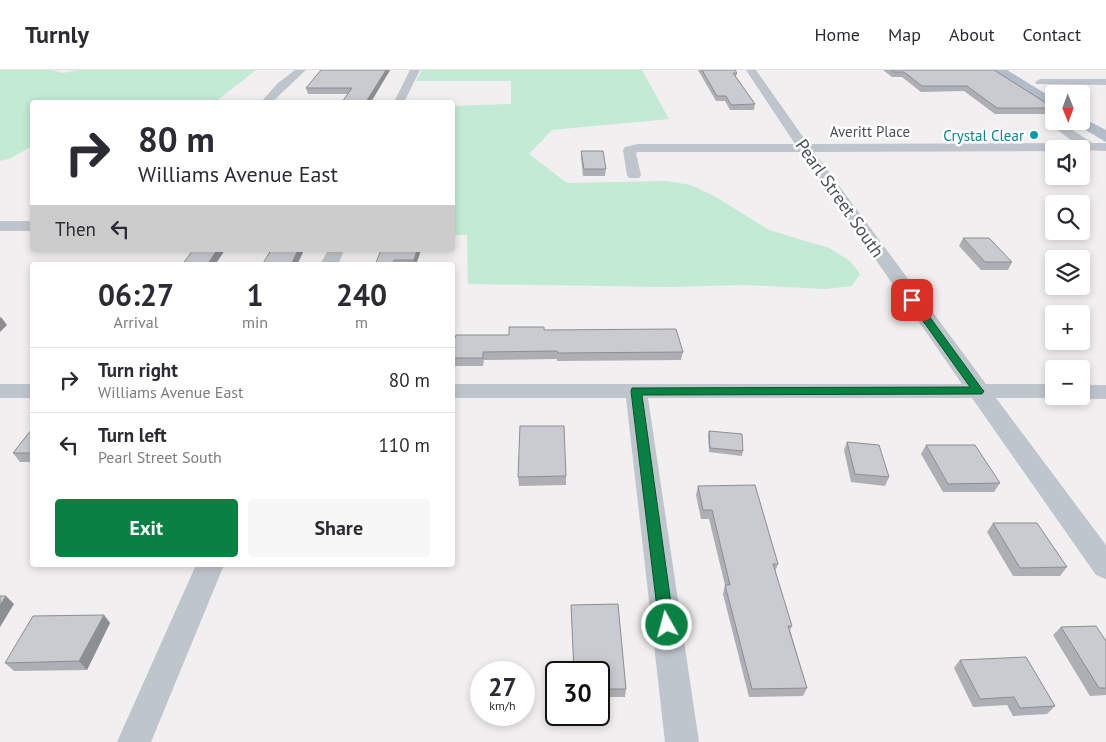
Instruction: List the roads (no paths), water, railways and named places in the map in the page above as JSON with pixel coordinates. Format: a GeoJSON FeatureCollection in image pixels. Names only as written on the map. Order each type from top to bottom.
{"type":"FeatureCollection","features":[{"type":"Feature","properties":{"kind":"main road"},"geometry":{"type":"LineString","coordinates":[[998,70],[1045,99]]}},
{"type":"Feature","properties":{"kind":"main road"},"geometry":{"type":"LineString","coordinates":[[1019,70],[1045,85]]}},
{"type":"Feature","properties":{"kind":"main road"},"geometry":{"type":"LineString","coordinates":[[1090,112],[1106,122]]}},
{"type":"Feature","properties":{"kind":"main road"},"geometry":{"type":"LineString","coordinates":[[1090,127],[1106,137]]}},
{"type":"Feature","properties":{"kind":"street"},"geometry":{"type":"LineString","coordinates":[[268,100],[282,85],[301,70]]}},
{"type":"Feature","properties":{"kind":"street"},"geometry":{"type":"LineString","coordinates":[[400,100],[415,70]]}},
{"type":"Feature","properties":{"kind":"street","name":"Pearl Street South"},"geometry":{"type":"LineString","coordinates":[[751,70],[978,391],[1106,567]]}},
{"type":"Feature","properties":{"kind":"street"},"geometry":{"type":"LineString","coordinates":[[1040,82],[1106,82]]}},
{"type":"Feature","properties":{"kind":"street"},"geometry":{"type":"LineString","coordinates":[[1064,130],[1079,140]]}},
{"type":"Feature","properties":{"kind":"street","name":"Averitt Place"},"geometry":{"type":"LineString","coordinates":[[634,175],[629,153],[630,150],[638,148],[1045,147]]}},
{"type":"Feature","properties":{"kind":"street","name":"Averitt Place"},"geometry":{"type":"LineString","coordinates":[[1090,147],[1106,147]]}},
{"type":"Feature","properties":{"kind":"street"},"geometry":{"type":"LineString","coordinates":[[0,226],[30,226]]}},
{"type":"Feature","properties":{"kind":"street"},"geometry":{"type":"LineString","coordinates":[[0,391],[30,391]]}},
{"type":"Feature","properties":{"kind":"street"},"geometry":{"type":"LineString","coordinates":[[455,391],[1045,392]]}},
{"type":"Feature","properties":{"kind":"street"},"geometry":{"type":"LineString","coordinates":[[636,391],[682,742]]}},
{"type":"Feature","properties":{"kind":"street"},"geometry":{"type":"LineString","coordinates":[[1090,392],[1106,392]]}},
{"type":"Feature","properties":{"kind":"street"},"geometry":{"type":"LineString","coordinates":[[134,742],[209,567]]}},
{"type":"Feature","properties":{"kind":"place","name":"Crystal Clear"},"geometry":{"type":"Point","coordinates":[1034,135]}}]}
